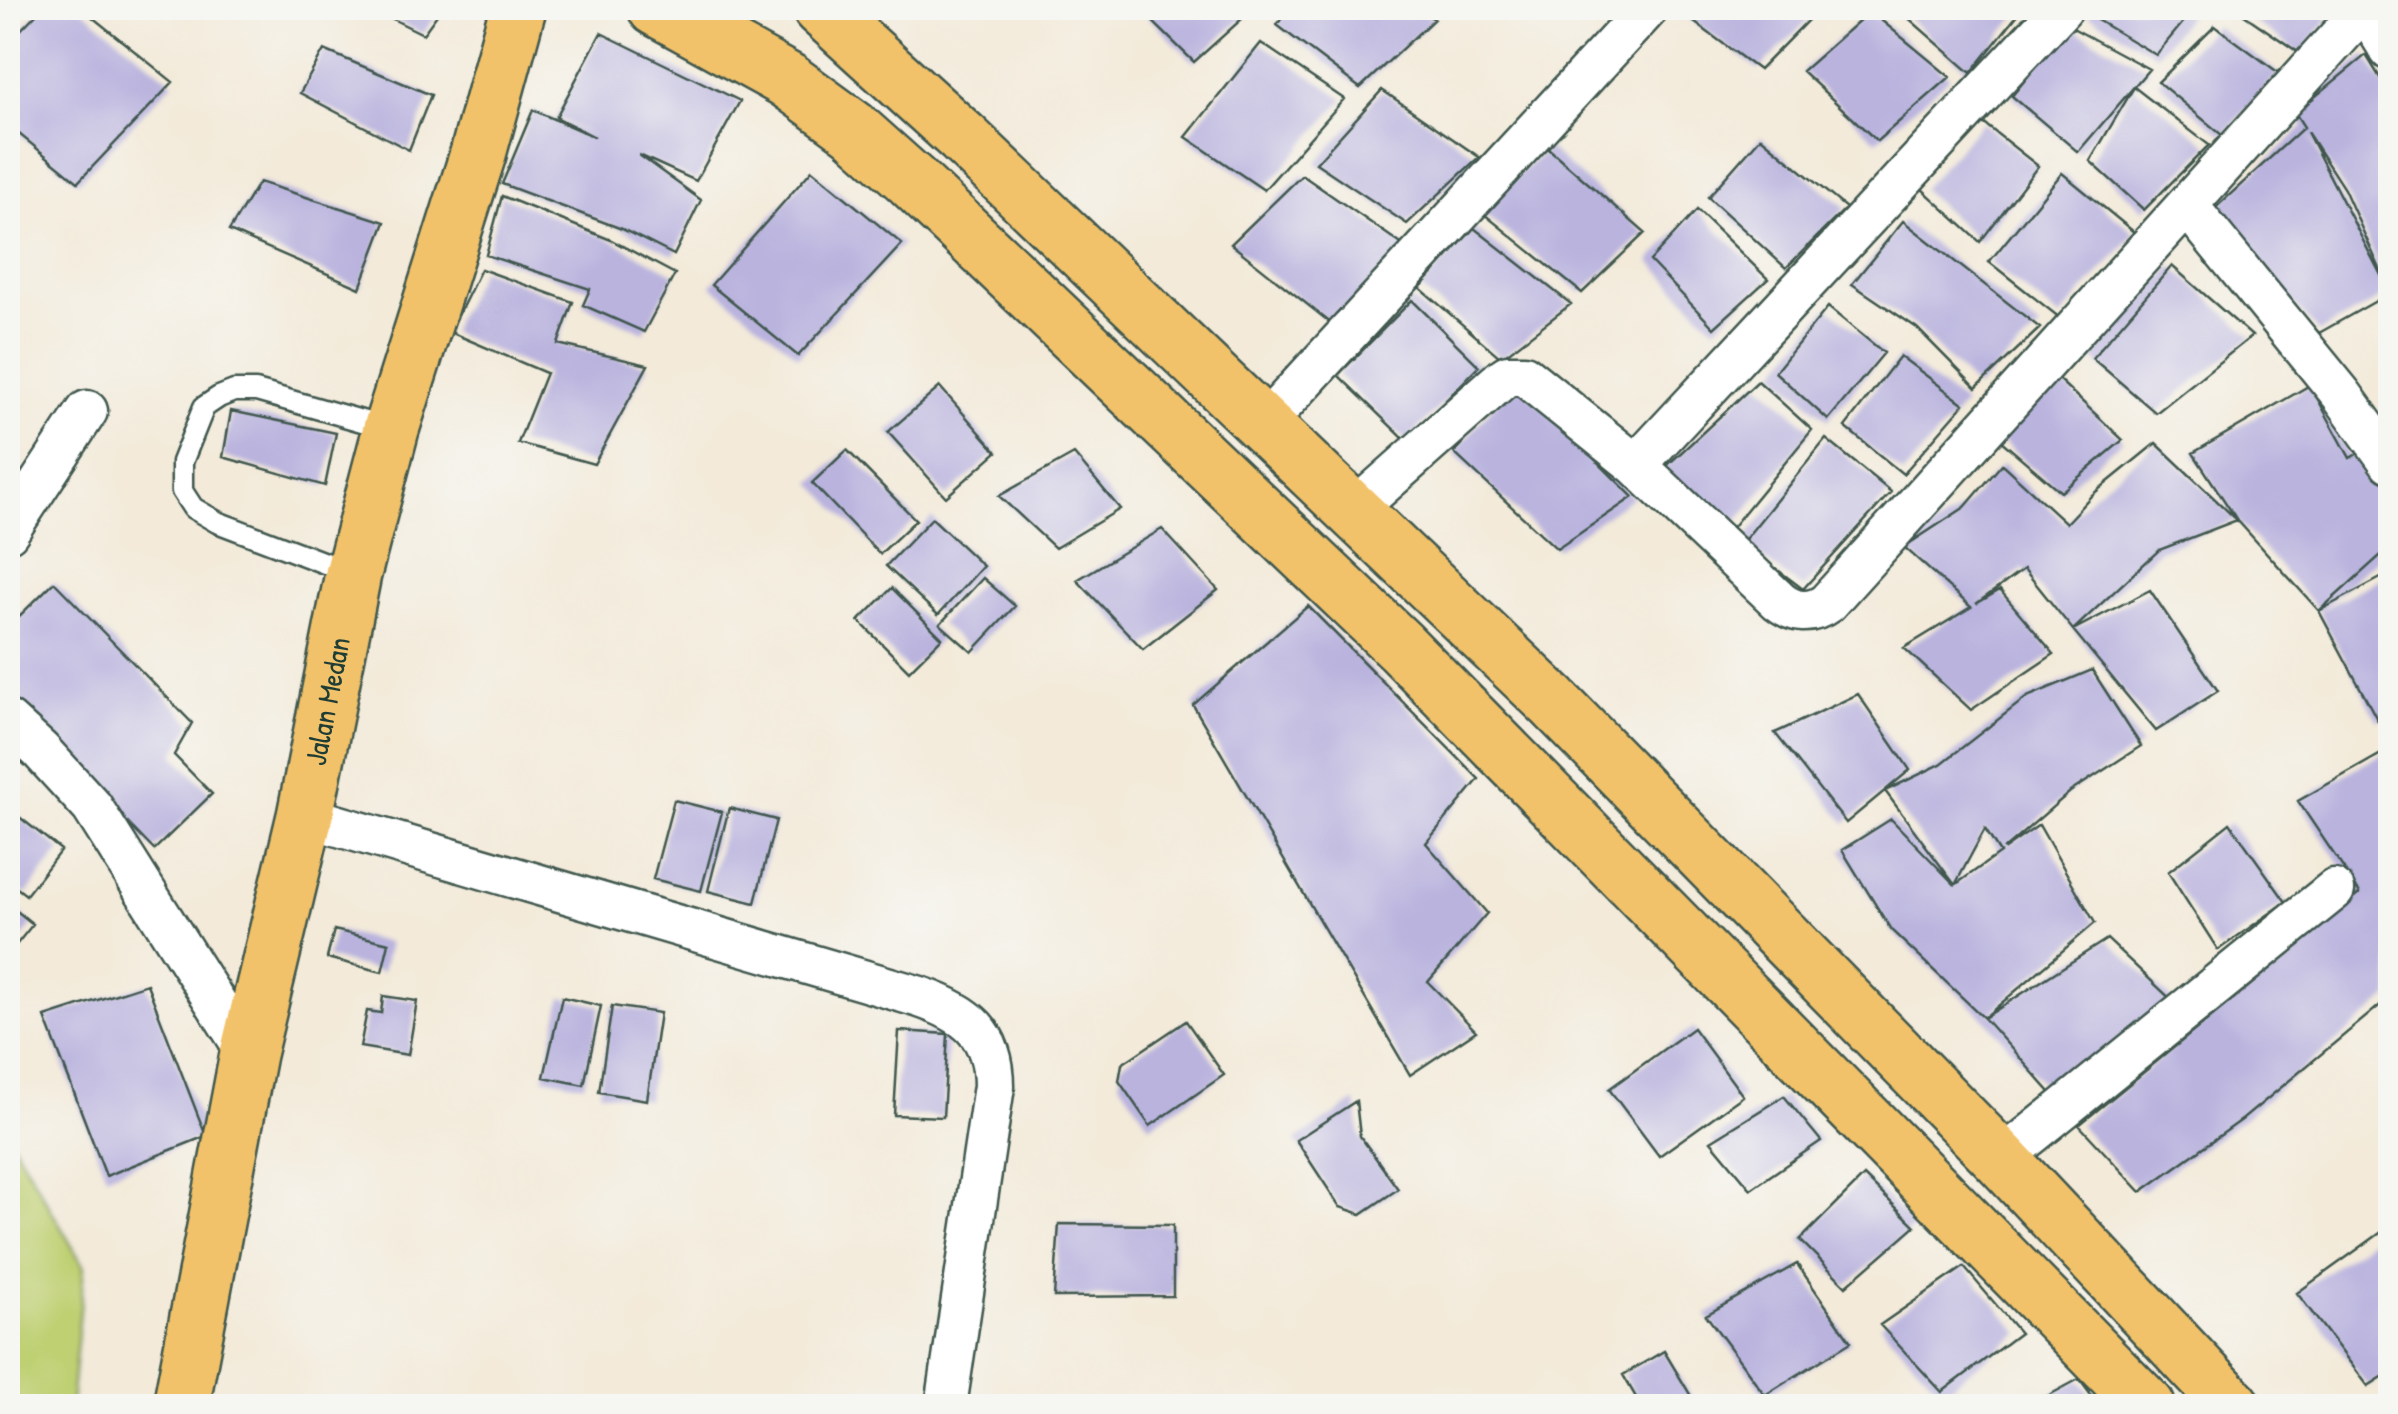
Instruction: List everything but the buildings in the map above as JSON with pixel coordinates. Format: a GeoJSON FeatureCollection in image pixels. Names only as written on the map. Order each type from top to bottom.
{"type":"FeatureCollection","features":[{"type":"Feature","properties":{"kind":"main road","name":"Jalan Medan"},"geometry":{"type":"LineString","coordinates":[[181,1406],[248,1054],[305,816],[353,574],[391,429],[478,154],[518,8]]}},
{"type":"Feature","properties":{"kind":"main road"},"geometry":{"type":"LineString","coordinates":[[656,8],[787,80],[854,128],[911,180],[1400,646],[2147,1406]]}},
{"type":"Feature","properties":{"kind":"main road"},"geometry":{"type":"LineString","coordinates":[[820,8],[964,138],[1552,701],[2001,1159],[2232,1406]]}},
{"type":"Feature","properties":{"kind":"street"},"geometry":{"type":"LineString","coordinates":[[1264,424],[1648,8]]}},
{"type":"Feature","properties":{"kind":"street"},"geometry":{"type":"LineString","coordinates":[[1636,465],[2062,8]]}},
{"type":"Feature","properties":{"kind":"street"},"geometry":{"type":"LineString","coordinates":[[1354,510],[1508,375],[1524,375],[1636,465],[1779,601],[1790,609],[1818,609],[2365,8],[2390,50]]}},
{"type":"Feature","properties":{"kind":"street"},"geometry":{"type":"LineString","coordinates":[[2186,205],[2342,395],[2390,462]]}},
{"type":"Feature","properties":{"kind":"street"},"geometry":{"type":"LineString","coordinates":[[8,532],[88,412]]}},
{"type":"Feature","properties":{"kind":"street"},"geometry":{"type":"LineString","coordinates":[[8,722],[40,750],[92,807],[248,1054]]}},
{"type":"Feature","properties":{"kind":"street"},"geometry":{"type":"LineString","coordinates":[[305,816],[920,997],[964,1016],[988,1048],[994,1065],[994,1086],[946,1406]]}},
{"type":"Feature","properties":{"kind":"street"},"geometry":{"type":"LineString","coordinates":[[2001,1159],[2334,890]]}},
{"type":"Feature","properties":{"kind":"lane"},"geometry":{"type":"LineString","coordinates":[[353,574],[217,522],[193,508],[182,491],[182,462],[204,407],[234,391],[256,391],[391,429]]}},
{"type":"Feature","properties":{"kind":"green space"},"geometry":{"type":"Polygon","coordinates":[[[8,1135],[84,1267],[71,1406],[8,1406],[8,1135]]]}}]}
